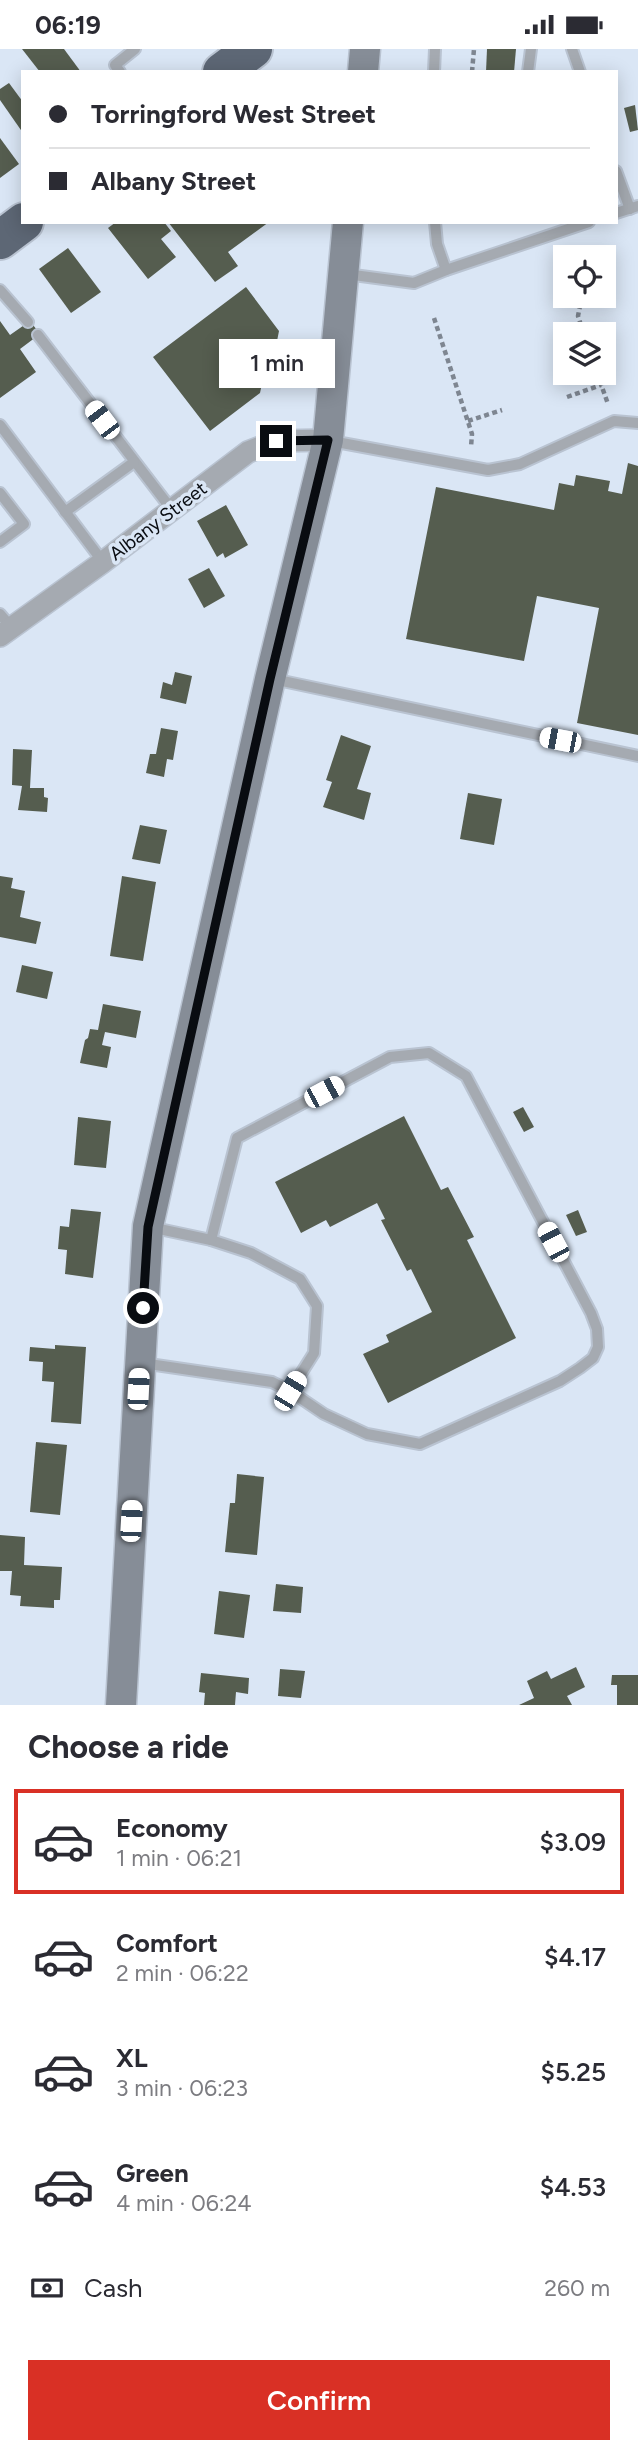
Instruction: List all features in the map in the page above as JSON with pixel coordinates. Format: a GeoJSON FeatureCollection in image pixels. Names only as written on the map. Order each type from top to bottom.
{"type":"FeatureCollection","features":[{"type":"Feature","properties":{"kind":"highway"},"geometry":{"type":"LineString","coordinates":[[225,70],[253,49]]}},
{"type":"Feature","properties":{"kind":"highway"},"geometry":{"type":"LineString","coordinates":[[0,240],[21,224]]}},
{"type":"Feature","properties":{"kind":"main road"},"geometry":{"type":"LineString","coordinates":[[363,70],[365,49]]}},
{"type":"Feature","properties":{"kind":"main road"},"geometry":{"type":"LineString","coordinates":[[121,1705],[148,1227],[270,679],[328,440],[348,224]]}},
{"type":"Feature","properties":{"kind":"street","name":"Albany Street"},"geometry":{"type":"LineString","coordinates":[[4,626],[103,562],[248,452],[276,441],[328,440]]}},
{"type":"Feature","properties":{"kind":"lane"},"geometry":{"type":"LineString","coordinates":[[119,70],[115,65],[135,49]]}},
{"type":"Feature","properties":{"kind":"lane"},"geometry":{"type":"LineString","coordinates":[[434,70],[435,49]]}},
{"type":"Feature","properties":{"kind":"lane"},"geometry":{"type":"LineString","coordinates":[[528,70],[531,49]]}},
{"type":"Feature","properties":{"kind":"lane"},"geometry":{"type":"LineString","coordinates":[[572,49],[579,70]]}},
{"type":"Feature","properties":{"kind":"lane"},"geometry":{"type":"LineString","coordinates":[[618,175],[634,207]]}},
{"type":"Feature","properties":{"kind":"lane"},"geometry":{"type":"LineString","coordinates":[[435,224],[437,244],[446,270]]}},
{"type":"Feature","properties":{"kind":"lane"},"geometry":{"type":"LineString","coordinates":[[343,273],[414,283],[583,224]]}},
{"type":"Feature","properties":{"kind":"lane"},"geometry":{"type":"LineString","coordinates":[[0,290],[28,322]]}},
{"type":"Feature","properties":{"kind":"lane"},"geometry":{"type":"LineString","coordinates":[[38,335],[172,510]]}},
{"type":"Feature","properties":{"kind":"lane"},"geometry":{"type":"LineString","coordinates":[[328,440],[488,470],[520,464],[614,421],[638,423]]}},
{"type":"Feature","properties":{"kind":"lane"},"geometry":{"type":"LineString","coordinates":[[0,425],[103,562]]}},
{"type":"Feature","properties":{"kind":"lane"},"geometry":{"type":"LineString","coordinates":[[65,512],[134,462]]}},
{"type":"Feature","properties":{"kind":"lane"},"geometry":{"type":"LineString","coordinates":[[0,493],[24,524],[0,542]]}},
{"type":"Feature","properties":{"kind":"lane"},"geometry":{"type":"LineString","coordinates":[[270,679],[638,756]]}},
{"type":"Feature","properties":{"kind":"lane"},"geometry":{"type":"LineString","coordinates":[[139,1363],[272,1382],[324,1414],[367,1434],[420,1444],[570,1375],[593,1358],[598,1347],[597,1329],[466,1076],[429,1053],[390,1057],[237,1138],[211,1240]]}},
{"type":"Feature","properties":{"kind":"lane"},"geometry":{"type":"LineString","coordinates":[[148,1227],[211,1240],[251,1253],[300,1279],[317,1306],[314,1353],[290,1391]]}},
{"type":"Feature","properties":{"kind":"path"},"geometry":{"type":"LineString","coordinates":[[471,70],[474,49]]}},
{"type":"Feature","properties":{"kind":"path"},"geometry":{"type":"LineString","coordinates":[[434,319],[468,421],[472,435],[471,447]]}},
{"type":"Feature","properties":{"kind":"path"},"geometry":{"type":"LineString","coordinates":[[568,397],[601,386],[608,404]]}},
{"type":"Feature","properties":{"kind":"path"},"geometry":{"type":"LineString","coordinates":[[468,421],[502,410]]}},
{"type":"Feature","properties":{"kind":"building"},"geometry":{"type":"Polygon","coordinates":[[[22,49],[64,49],[80,70],[38,70],[22,49]]]}},
{"type":"Feature","properties":{"kind":"building"},"geometry":{"type":"Polygon","coordinates":[[[487,49],[516,49],[514,70],[486,70],[487,49]]]}},
{"type":"Feature","properties":{"kind":"building"},"geometry":{"type":"Polygon","coordinates":[[[9,83],[21,99],[21,130],[0,100],[0,89],[9,83]]]}},
{"type":"Feature","properties":{"kind":"building"},"geometry":{"type":"Polygon","coordinates":[[[635,105],[638,130],[630,132],[624,108],[635,105]]]}},
{"type":"Feature","properties":{"kind":"building"},"geometry":{"type":"Polygon","coordinates":[[[0,138],[19,164],[0,178],[0,138]]]}},
{"type":"Feature","properties":{"kind":"building"},"geometry":{"type":"Polygon","coordinates":[[[113,224],[166,224],[171,231],[161,239],[176,257],[148,279],[108,228],[113,224]]]}},
{"type":"Feature","properties":{"kind":"building"},"geometry":{"type":"Polygon","coordinates":[[[170,224],[266,224],[228,252],[238,266],[215,282],[170,224]]]}},
{"type":"Feature","properties":{"kind":"building"},"geometry":{"type":"Polygon","coordinates":[[[68,248],[101,292],[71,313],[39,269],[68,248]]]}},
{"type":"Feature","properties":{"kind":"building"},"geometry":{"type":"Polygon","coordinates":[[[246,287],[279,331],[275,351],[268,356],[260,393],[210,431],[153,357],[246,287]]]}},
{"type":"Feature","properties":{"kind":"building"},"geometry":{"type":"Polygon","coordinates":[[[0,321],[10,335],[30,321],[40,334],[20,349],[36,372],[0,398],[0,321]]]}},
{"type":"Feature","properties":{"kind":"building"},"geometry":{"type":"Polygon","coordinates":[[[628,463],[638,466],[638,735],[577,723],[599,608],[537,596],[524,661],[406,639],[436,487],[554,510],[559,483],[574,486],[576,475],[610,481],[608,491],[622,494],[628,463]]]}},
{"type":"Feature","properties":{"kind":"building"},"geometry":{"type":"Polygon","coordinates":[[[226,505],[248,545],[225,558],[223,553],[217,557],[197,521],[226,505]]]}},
{"type":"Feature","properties":{"kind":"building"},"geometry":{"type":"Polygon","coordinates":[[[209,568],[225,596],[204,608],[188,579],[209,568]]]}},
{"type":"Feature","properties":{"kind":"building"},"geometry":{"type":"Polygon","coordinates":[[[175,672],[192,676],[186,704],[160,698],[163,682],[172,685],[175,672]]]}},
{"type":"Feature","properties":{"kind":"building"},"geometry":{"type":"Polygon","coordinates":[[[161,728],[178,731],[173,760],[167,759],[164,777],[146,773],[150,754],[156,754],[161,728]]]}},
{"type":"Feature","properties":{"kind":"building"},"geometry":{"type":"Polygon","coordinates":[[[341,735],[371,746],[357,789],[371,793],[364,820],[323,807],[332,782],[326,780],[341,735]]]}},
{"type":"Feature","properties":{"kind":"building"},"geometry":{"type":"Polygon","coordinates":[[[13,749],[32,750],[30,788],[44,788],[44,797],[48,798],[47,812],[18,810],[22,786],[12,785],[13,749]]]}},
{"type":"Feature","properties":{"kind":"building"},"geometry":{"type":"Polygon","coordinates":[[[468,793],[502,799],[494,845],[460,839],[468,793]]]}},
{"type":"Feature","properties":{"kind":"building"},"geometry":{"type":"Polygon","coordinates":[[[140,825],[167,830],[160,864],[132,859],[140,825]]]}},
{"type":"Feature","properties":{"kind":"building"},"geometry":{"type":"Polygon","coordinates":[[[0,876],[13,878],[11,888],[25,891],[20,917],[41,922],[36,944],[0,937],[0,876]]]}},
{"type":"Feature","properties":{"kind":"building"},"geometry":{"type":"Polygon","coordinates":[[[122,876],[156,882],[143,961],[110,956],[122,876]]]}},
{"type":"Feature","properties":{"kind":"building"},"geometry":{"type":"Polygon","coordinates":[[[22,965],[53,972],[47,999],[16,992],[22,965]]]}},
{"type":"Feature","properties":{"kind":"building"},"geometry":{"type":"Polygon","coordinates":[[[103,1004],[141,1011],[136,1038],[105,1032],[102,1045],[111,1047],[107,1068],[80,1063],[90,1029],[98,1030],[103,1004]]]}},
{"type":"Feature","properties":{"kind":"building"},"geometry":{"type":"Polygon","coordinates":[[[523,1107],[534,1127],[524,1132],[513,1112],[523,1107]]]}},
{"type":"Feature","properties":{"kind":"building"},"geometry":{"type":"Polygon","coordinates":[[[404,1116],[441,1190],[448,1187],[474,1237],[467,1240],[516,1338],[388,1403],[363,1354],[389,1342],[386,1335],[432,1312],[411,1269],[407,1271],[381,1220],[385,1219],[377,1203],[330,1227],[326,1220],[301,1233],[275,1182],[404,1116]]]}},
{"type":"Feature","properties":{"kind":"building"},"geometry":{"type":"Polygon","coordinates":[[[78,1117],[111,1121],[106,1168],[74,1165],[78,1117]]]}},
{"type":"Feature","properties":{"kind":"building"},"geometry":{"type":"Polygon","coordinates":[[[71,1209],[101,1212],[93,1278],[65,1274],[67,1250],[58,1249],[60,1226],[69,1227],[71,1209]]]}},
{"type":"Feature","properties":{"kind":"building"},"geometry":{"type":"Polygon","coordinates":[[[578,1210],[587,1232],[576,1236],[566,1215],[578,1210]]]}},
{"type":"Feature","properties":{"kind":"building"},"geometry":{"type":"Polygon","coordinates":[[[55,1345],[86,1347],[81,1424],[51,1422],[54,1382],[42,1381],[43,1362],[29,1361],[30,1347],[55,1349],[55,1345]]]}},
{"type":"Feature","properties":{"kind":"building"},"geometry":{"type":"Polygon","coordinates":[[[36,1442],[67,1445],[60,1515],[30,1512],[36,1442]]]}},
{"type":"Feature","properties":{"kind":"building"},"geometry":{"type":"Polygon","coordinates":[[[237,1474],[264,1477],[257,1555],[225,1552],[230,1503],[235,1503],[237,1474]]]}},
{"type":"Feature","properties":{"kind":"building"},"geometry":{"type":"Polygon","coordinates":[[[0,1535],[25,1537],[24,1565],[62,1567],[60,1600],[54,1600],[54,1608],[20,1606],[21,1596],[10,1595],[12,1571],[0,1571],[0,1535]]]}},
{"type":"Feature","properties":{"kind":"building"},"geometry":{"type":"Polygon","coordinates":[[[276,1584],[303,1587],[301,1613],[273,1611],[276,1584]]]}},
{"type":"Feature","properties":{"kind":"building"},"geometry":{"type":"Polygon","coordinates":[[[219,1591],[250,1595],[244,1638],[214,1634],[219,1591]]]}},
{"type":"Feature","properties":{"kind":"building"},"geometry":{"type":"Polygon","coordinates":[[[576,1667],[585,1687],[567,1696],[572,1705],[519,1705],[534,1698],[527,1681],[547,1671],[551,1679],[576,1667]]]}},
{"type":"Feature","properties":{"kind":"building"},"geometry":{"type":"Polygon","coordinates":[[[280,1669],[305,1671],[301,1698],[278,1696],[280,1669]]]}},
{"type":"Feature","properties":{"kind":"building"},"geometry":{"type":"Polygon","coordinates":[[[201,1673],[249,1678],[248,1694],[236,1692],[235,1705],[204,1705],[205,1693],[199,1692],[201,1673]]]}},
{"type":"Feature","properties":{"kind":"building"},"geometry":{"type":"Polygon","coordinates":[[[612,1675],[638,1675],[638,1705],[617,1705],[617,1685],[611,1685],[612,1675]]]}},
{"type":"Feature","properties":{"kind":"route"},"geometry":{"type":"LineString","coordinates":[[143,1308],[148,1227],[270,679],[328,440],[276,441]]}}]}
